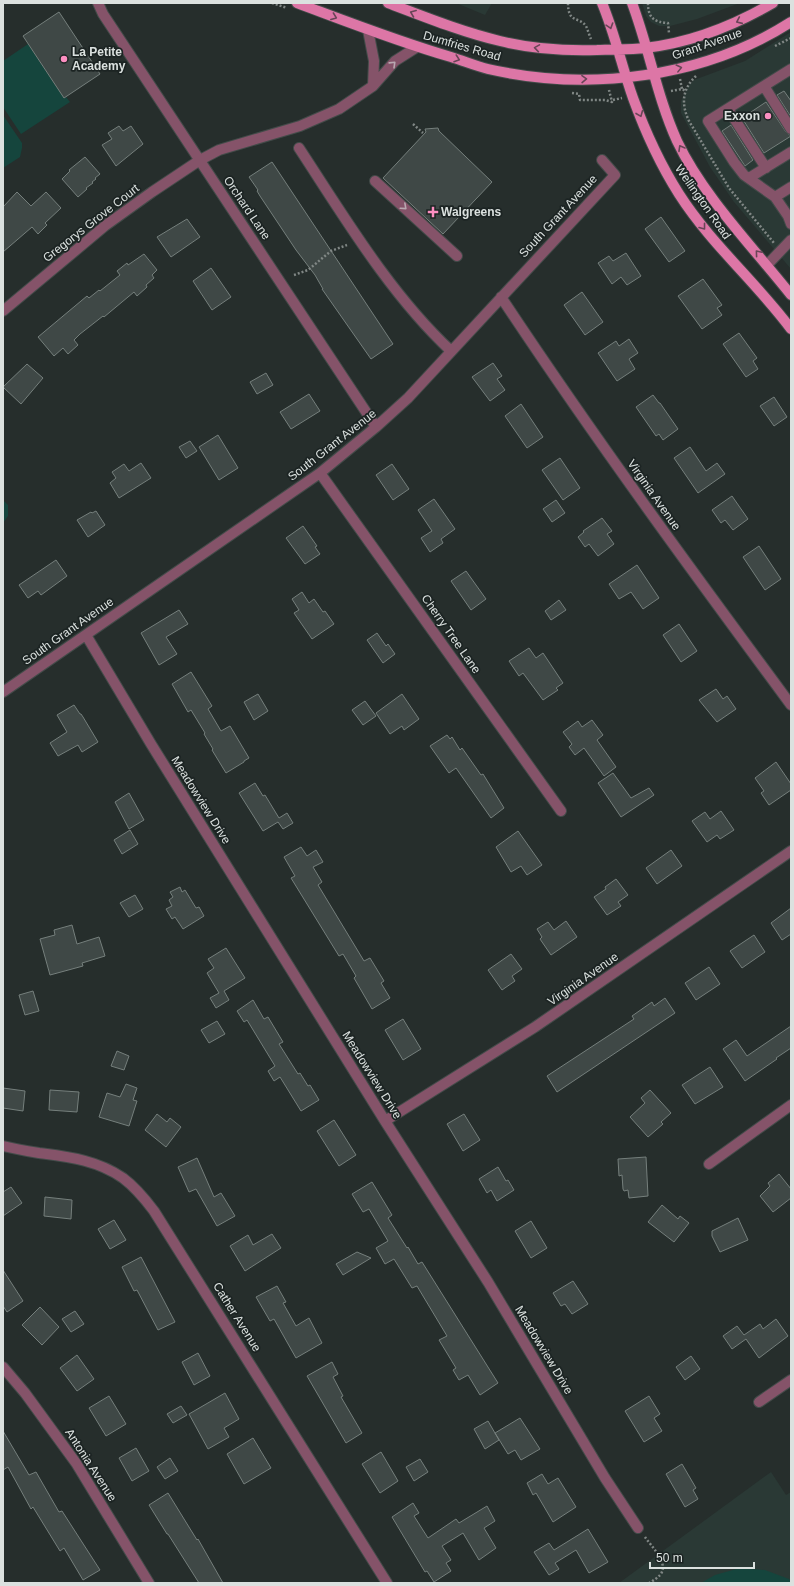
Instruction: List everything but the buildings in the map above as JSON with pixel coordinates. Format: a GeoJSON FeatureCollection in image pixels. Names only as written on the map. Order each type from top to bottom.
{"type":"FeatureCollection","features":[{"type":"Feature","properties":{"kind":"main road","name":"Dumfries Road"},"geometry":{"type":"LineString","coordinates":[[297,3],[368,30],[477,66],[534,77],[556,79],[627,78]]}},
{"type":"Feature","properties":{"kind":"main road","name":"Dumfries Road"},"geometry":{"type":"LineString","coordinates":[[388,3],[462,31],[501,42],[542,49],[567,51],[618,49]]}},
{"type":"Feature","properties":{"kind":"main road","name":"Wellington Road"},"geometry":{"type":"LineString","coordinates":[[602,3],[633,97],[648,136],[679,194],[702,227],[791,329]]}},
{"type":"Feature","properties":{"kind":"main road","name":"Wellington Road"},"geometry":{"type":"LineString","coordinates":[[632,3],[667,117],[678,142],[693,169],[713,198],[791,295]]}},
{"type":"Feature","properties":{"kind":"main road","name":"Grant Avenue"},"geometry":{"type":"LineString","coordinates":[[618,49],[646,48],[701,35],[752,15],[774,3]]}},
{"type":"Feature","properties":{"kind":"main road","name":"Grant Avenue"},"geometry":{"type":"LineString","coordinates":[[627,78],[684,67],[732,52],[764,38],[791,22]]}},
{"type":"Feature","properties":{"kind":"street","name":"Orchard Lane"},"geometry":{"type":"LineString","coordinates":[[98,3],[103,14],[376,427]]}},
{"type":"Feature","properties":{"kind":"street"},"geometry":{"type":"LineString","coordinates":[[368,30],[374,61],[372,86]]}},
{"type":"Feature","properties":{"kind":"street","name":"Gregorys Grove Court"},"geometry":{"type":"LineString","coordinates":[[3,310],[106,225],[200,160],[219,150],[239,143],[281,132],[317,120],[345,106],[372,86],[395,62],[417,47]]}},
{"type":"Feature","properties":{"kind":"street"},"geometry":{"type":"LineString","coordinates":[[790,73],[764,86],[708,121],[744,175],[775,197],[788,216],[791,224]]}},
{"type":"Feature","properties":{"kind":"street"},"geometry":{"type":"LineString","coordinates":[[764,86],[791,130]]}},
{"type":"Feature","properties":{"kind":"street"},"geometry":{"type":"LineString","coordinates":[[728,109],[766,168]]}},
{"type":"Feature","properties":{"kind":"street"},"geometry":{"type":"LineString","coordinates":[[299,148],[390,284],[421,321],[451,351]]}},
{"type":"Feature","properties":{"kind":"street"},"geometry":{"type":"LineString","coordinates":[[749,178],[791,152]]}},
{"type":"Feature","properties":{"kind":"street","name":"South Grant Avenue"},"geometry":{"type":"LineString","coordinates":[[3,692],[320,473],[376,427],[408,398],[615,174],[602,160]]}},
{"type":"Feature","properties":{"kind":"street"},"geometry":{"type":"LineString","coordinates":[[375,181],[458,256]]}},
{"type":"Feature","properties":{"kind":"street"},"geometry":{"type":"LineString","coordinates":[[775,197],[791,187]]}},
{"type":"Feature","properties":{"kind":"street"},"geometry":{"type":"LineString","coordinates":[[767,265],[791,240]]}},
{"type":"Feature","properties":{"kind":"street","name":"Virginia Avenue"},"geometry":{"type":"LineString","coordinates":[[501,297],[714,602],[791,705]]}},
{"type":"Feature","properties":{"kind":"street","name":"Cherry Tree Lane"},"geometry":{"type":"LineString","coordinates":[[320,473],[561,811]]}},
{"type":"Feature","properties":{"kind":"street","name":"Meadowview Drive"},"geometry":{"type":"LineString","coordinates":[[86,635],[151,744],[385,1121],[488,1282],[605,1478],[638,1528]]}},
{"type":"Feature","properties":{"kind":"street","name":"Virginia Avenue"},"geometry":{"type":"LineString","coordinates":[[385,1121],[535,1027],[791,851]]}},
{"type":"Feature","properties":{"kind":"street"},"geometry":{"type":"LineString","coordinates":[[709,1164],[791,1105]]}},
{"type":"Feature","properties":{"kind":"street","name":"Cather Avenue"},"geometry":{"type":"LineString","coordinates":[[3,1146],[90,1161],[123,1178],[142,1194],[159,1218],[388,1583]]}},
{"type":"Feature","properties":{"kind":"street","name":"Antonia Avenue"},"geometry":{"type":"LineString","coordinates":[[3,1367],[25,1393],[76,1463],[149,1583]]}},
{"type":"Feature","properties":{"kind":"street"},"geometry":{"type":"LineString","coordinates":[[759,1402],[791,1380]]}},
{"type":"Feature","properties":{"kind":"path"},"geometry":{"type":"LineString","coordinates":[[568,3],[571,16],[586,25]]}},
{"type":"Feature","properties":{"kind":"path"},"geometry":{"type":"LineString","coordinates":[[648,3],[649,12],[652,18],[658,22],[668,23],[669,30]]}},
{"type":"Feature","properties":{"kind":"path"},"geometry":{"type":"LineString","coordinates":[[682,89],[686,90],[683,102],[686,115],[708,155],[733,192],[772,240]]}},
{"type":"Feature","properties":{"kind":"path"},"geometry":{"type":"LineString","coordinates":[[580,97],[580,100],[605,100],[612,102],[613,100]]}},
{"type":"Feature","properties":{"kind":"path"},"geometry":{"type":"LineString","coordinates":[[414,124],[423,133]]}},
{"type":"Feature","properties":{"kind":"path"},"geometry":{"type":"LineString","coordinates":[[294,275],[308,270],[330,252],[347,244]]}},
{"type":"Feature","properties":{"kind":"path"},"geometry":{"type":"LineString","coordinates":[[638,1528],[663,1565],[663,1570],[660,1575],[649,1583]]}},
{"type":"Feature","properties":{"kind":"shaded area"},"geometry":{"type":"Polygon","coordinates":[[[456,3],[492,3],[485,15],[456,3]]]}},
{"type":"Feature","properties":{"kind":"shaded area"},"geometry":{"type":"Polygon","coordinates":[[[642,3],[740,3],[697,19],[670,26],[659,26],[651,22],[646,16],[642,3]]]}},
{"type":"Feature","properties":{"kind":"shaded area"},"geometry":{"type":"Polygon","coordinates":[[[791,32],[791,269],[734,202],[710,167],[681,113],[681,101],[688,86],[694,80],[745,61],[791,32]]]}},
{"type":"Feature","properties":{"kind":"shaded area"},"geometry":{"type":"Polygon","coordinates":[[[771,1472],[786,1495],[791,1492],[791,1583],[619,1583],[771,1472]]]}},
{"type":"Feature","properties":{"kind":"green space"},"geometry":{"type":"Polygon","coordinates":[[[28,44],[64,98],[66,97],[70,102],[21,134],[3,107],[3,61],[28,44]]]}},
{"type":"Feature","properties":{"kind":"green space"},"geometry":{"type":"Polygon","coordinates":[[[3,115],[22,143],[22,148],[20,157],[3,168],[3,115]]]}},
{"type":"Feature","properties":{"kind":"green space"},"geometry":{"type":"Polygon","coordinates":[[[3,500],[8,505],[8,516],[3,523],[3,500]]]}},
{"type":"Feature","properties":{"kind":"green space"},"geometry":{"type":"Polygon","coordinates":[[[740,1568],[765,1570],[789,1579],[791,1583],[701,1583],[715,1575],[740,1568]]]}},
{"type":"Feature","properties":{"kind":"place","name":"La Petite Academy"},"geometry":{"type":"Point","coordinates":[64,59]}},
{"type":"Feature","properties":{"kind":"place","name":"Exxon"},"geometry":{"type":"Point","coordinates":[768,116]}},
{"type":"Feature","properties":{"kind":"place","name":"Walgreens"},"geometry":{"type":"Point","coordinates":[433,212]}}]}
